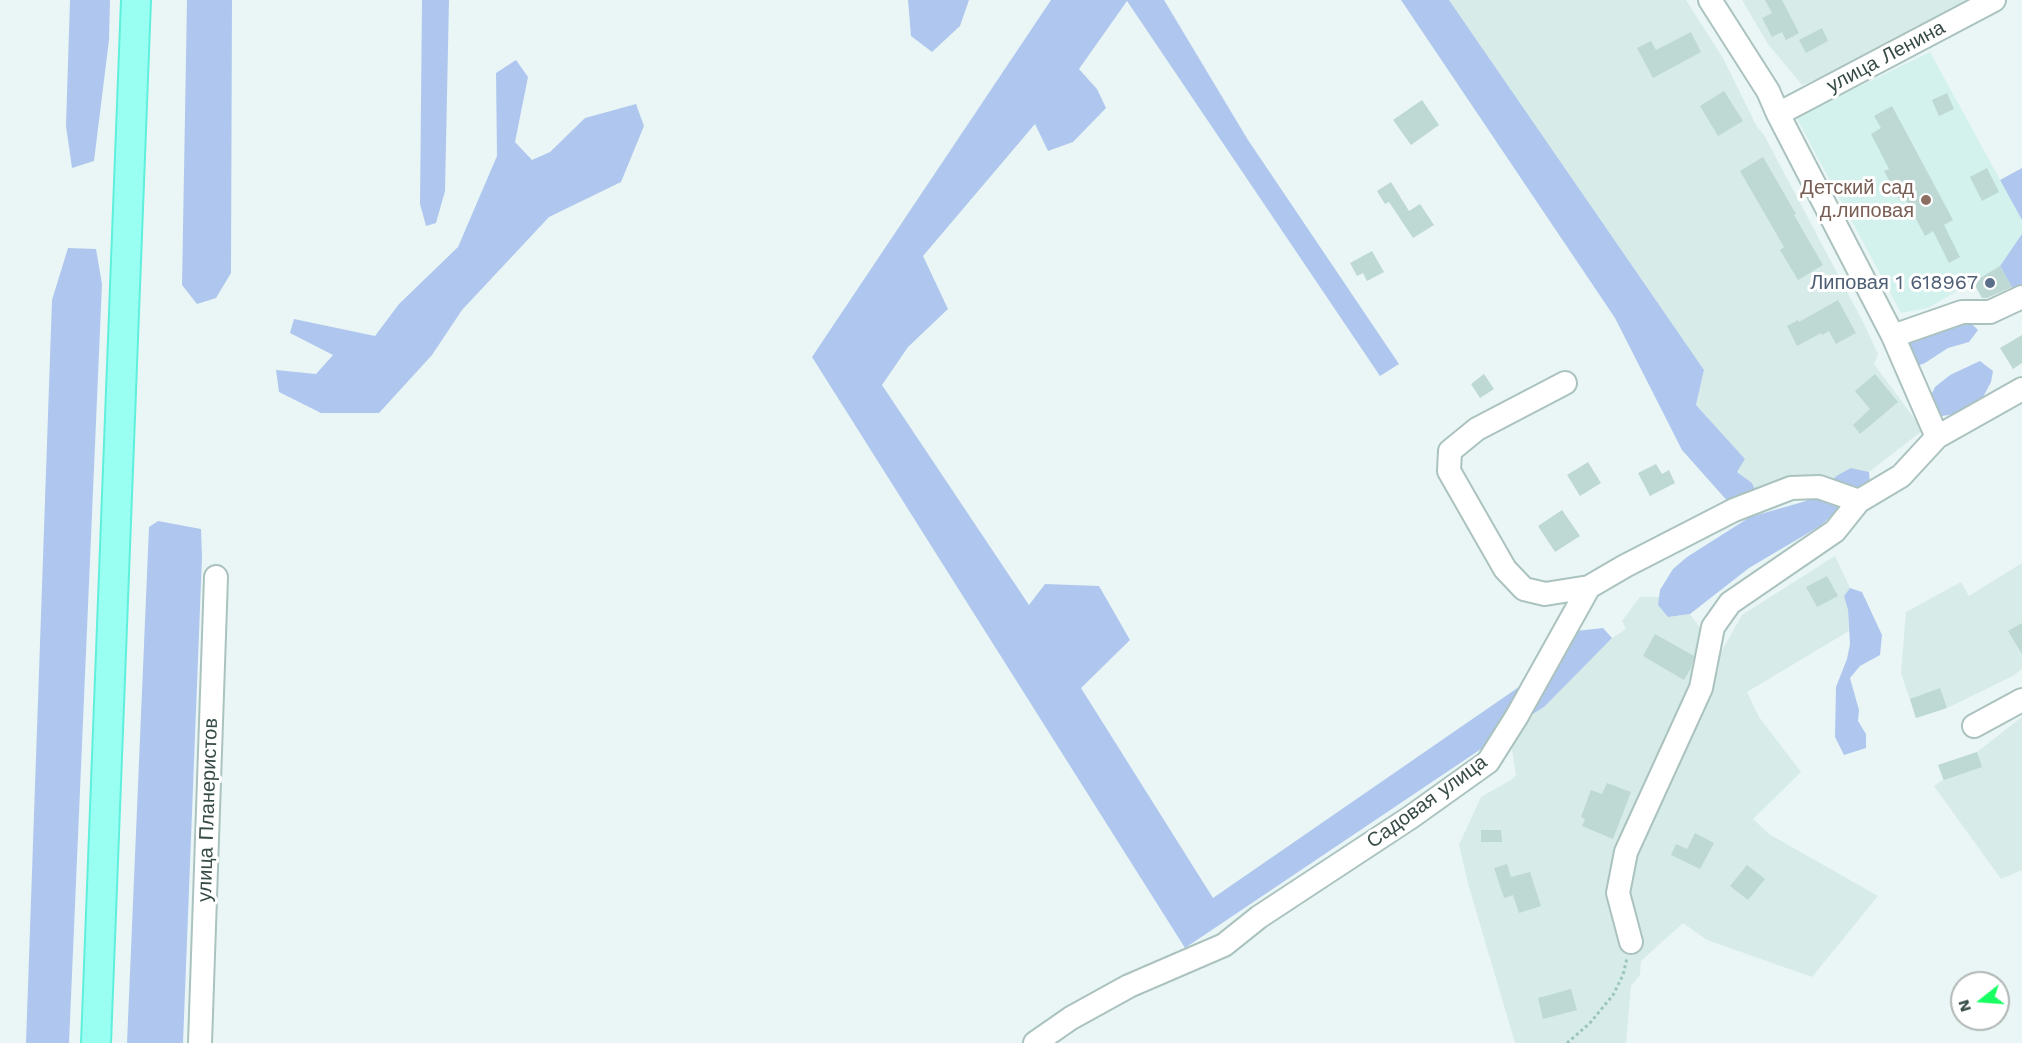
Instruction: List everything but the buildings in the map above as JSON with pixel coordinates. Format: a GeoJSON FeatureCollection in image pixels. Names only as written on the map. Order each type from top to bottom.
{"type":"FeatureCollection","features":[{"type":"Feature","properties":{"kind":"main road"},"geometry":{"type":"LineString","coordinates":[[96,1043],[136,0]]}},
{"type":"Feature","properties":{"kind":"street"},"geometry":{"type":"LineString","coordinates":[[1710,0],[1768,91],[1893,336],[1937,437]]}},
{"type":"Feature","properties":{"kind":"street","name":"улица Ленина"},"geometry":{"type":"LineString","coordinates":[[1778,114],[1994,0]]}},
{"type":"Feature","properties":{"kind":"street"},"geometry":{"type":"LineString","coordinates":[[1893,336],[1962,312],[1990,312],[2022,297]]}},
{"type":"Feature","properties":{"kind":"street"},"geometry":{"type":"LineString","coordinates":[[1565,383],[1477,429],[1450,451],[1449,471],[1505,569],[1524,589],[1545,594],[1589,587],[1734,510],[1791,488],[1819,487],[1859,501]]}},
{"type":"Feature","properties":{"kind":"street"},"geometry":{"type":"LineString","coordinates":[[1631,942],[1618,893],[1626,852],[1701,688],[1713,627],[1730,603],[1835,531],[1859,501],[1901,476],[1937,437],[2022,388]]}},
{"type":"Feature","properties":{"kind":"street","name":"улица Планеристов"},"geometry":{"type":"LineString","coordinates":[[200,1043],[216,577]]}},
{"type":"Feature","properties":{"kind":"street","name":"Садовая улица"},"geometry":{"type":"LineString","coordinates":[[1035,1043],[1071,1018],[1129,986],[1224,945],[1259,917],[1411,817],[1488,762],[1589,587]]}},
{"type":"Feature","properties":{"kind":"street"},"geometry":{"type":"LineString","coordinates":[[1974,726],[2022,700]]}},
{"type":"Feature","properties":{"kind":"path"},"geometry":{"type":"LineString","coordinates":[[1567,1043],[1590,1023],[1613,995],[1623,975],[1631,942]]}},
{"type":"Feature","properties":{"kind":"shaded area"},"geometry":{"type":"Polygon","coordinates":[[[70,0],[110,0],[109,40],[94,161],[72,168],[66,126],[70,0]]]}},
{"type":"Feature","properties":{"kind":"shaded area"},"geometry":{"type":"Polygon","coordinates":[[[187,0],[232,0],[231,273],[216,298],[197,304],[182,285],[187,0]]]}},
{"type":"Feature","properties":{"kind":"shaded area"},"geometry":{"type":"Polygon","coordinates":[[[422,0],[449,0],[445,191],[436,223],[426,226],[420,204],[422,0]]]}},
{"type":"Feature","properties":{"kind":"shaded area"},"geometry":{"type":"Polygon","coordinates":[[[908,0],[969,0],[960,26],[932,52],[911,36],[908,0]]]}},
{"type":"Feature","properties":{"kind":"shaded area"},"geometry":{"type":"Polygon","coordinates":[[[1051,0],[1164,0],[1248,140],[1399,364],[1380,376],[1127,1],[1079,69],[1097,89],[1106,108],[1073,142],[1048,151],[1035,124],[923,256],[948,309],[908,347],[882,385],[1029,605],[1045,584],[1099,586],[1130,640],[1081,688],[1213,898],[1529,680],[1576,631],[1603,628],[1612,638],[1545,706],[1185,948],[812,357],[1051,0]]]}},
{"type":"Feature","properties":{"kind":"shaded area"},"geometry":{"type":"Polygon","coordinates":[[[1401,0],[1449,0],[1704,370],[1696,405],[1745,459],[1737,472],[1752,483],[1755,489],[1730,504],[1682,450],[1615,318],[1401,0]]]}},
{"type":"Feature","properties":{"kind":"shaded area"},"geometry":{"type":"Polygon","coordinates":[[[1449,0],[1686,0],[1723,58],[1757,127],[1764,135],[1863,322],[1878,354],[1874,364],[1923,430],[1869,472],[1851,468],[1827,484],[1765,485],[1755,489],[1752,483],[1737,472],[1745,459],[1696,405],[1704,370],[1449,0]]]}},
{"type":"Feature","properties":{"kind":"shaded area"},"geometry":{"type":"Polygon","coordinates":[[[1742,0],[1978,0],[1845,67],[1802,85],[1768,44],[1742,0]]]}},
{"type":"Feature","properties":{"kind":"shaded area","name":"Детский сад д.липовая"},"geometry":{"type":"Polygon","coordinates":[[[1930,52],[2022,220],[2022,234],[2000,266],[1928,308],[1901,313],[1796,117],[1930,52]]]}},
{"type":"Feature","properties":{"kind":"shaded area"},"geometry":{"type":"Polygon","coordinates":[[[516,60],[528,77],[515,142],[532,160],[550,152],[585,118],[636,104],[644,126],[621,182],[549,217],[462,310],[432,355],[379,413],[321,413],[279,392],[276,370],[316,374],[333,355],[290,333],[294,319],[375,336],[399,304],[458,247],[497,156],[496,73],[516,60]]]}},
{"type":"Feature","properties":{"kind":"shaded area"},"geometry":{"type":"Polygon","coordinates":[[[2022,168],[2022,220],[2000,180],[2022,168]]]}},
{"type":"Feature","properties":{"kind":"shaded area"},"geometry":{"type":"Polygon","coordinates":[[[2022,234],[2022,287],[2012,288],[2000,266],[2022,234]]]}},
{"type":"Feature","properties":{"kind":"shaded area"},"geometry":{"type":"Polygon","coordinates":[[[68,248],[96,249],[102,284],[69,1043],[26,1043],[52,300],[68,248]]]}},
{"type":"Feature","properties":{"kind":"shaded area"},"geometry":{"type":"Polygon","coordinates":[[[1969,321],[1978,330],[1969,342],[1948,348],[1925,363],[1917,366],[1906,349],[1908,341],[1969,321]]]}},
{"type":"Feature","properties":{"kind":"shaded area"},"geometry":{"type":"Polygon","coordinates":[[[1980,361],[1993,371],[1991,382],[1982,399],[1956,414],[1942,416],[1934,411],[1929,399],[1935,387],[1950,375],[1980,361]]]}},
{"type":"Feature","properties":{"kind":"shaded area"},"geometry":{"type":"Polygon","coordinates":[[[1851,468],[1869,472],[1870,483],[1820,526],[1749,568],[1690,614],[1668,617],[1658,605],[1660,590],[1673,569],[1687,557],[1750,517],[1806,501],[1838,475],[1851,468]]]}},
{"type":"Feature","properties":{"kind":"shaded area"},"geometry":{"type":"Polygon","coordinates":[[[158,521],[201,529],[202,557],[183,1043],[127,1043],[149,527],[158,521]]]}},
{"type":"Feature","properties":{"kind":"shaded area"},"geometry":{"type":"Polygon","coordinates":[[[1835,556],[1850,588],[1844,596],[1848,610],[1849,631],[1747,692],[1759,717],[1801,772],[1753,819],[1769,834],[1878,896],[1812,977],[1707,940],[1683,923],[1641,961],[1640,975],[1631,986],[1626,1043],[1515,1043],[1469,887],[1459,845],[1481,797],[1516,775],[1512,749],[1516,732],[1612,638],[1626,629],[1622,621],[1640,597],[1659,597],[1658,605],[1668,617],[1690,614],[1720,654],[1742,615],[1835,556]]]}},
{"type":"Feature","properties":{"kind":"shaded area"},"geometry":{"type":"Polygon","coordinates":[[[2022,563],[2022,669],[2013,676],[1947,708],[1916,718],[1901,673],[1906,612],[1961,582],[1969,596],[2022,563]]]}},
{"type":"Feature","properties":{"kind":"shaded area"},"geometry":{"type":"Polygon","coordinates":[[[1850,588],[1862,592],[1882,635],[1880,655],[1860,666],[1850,678],[1859,710],[1858,721],[1866,734],[1866,748],[1844,755],[1835,737],[1836,687],[1850,644],[1848,610],[1844,596],[1850,588]]]}},
{"type":"Feature","properties":{"kind":"shaded area"},"geometry":{"type":"Polygon","coordinates":[[[2022,717],[2022,870],[2001,879],[1934,786],[1943,780],[1938,765],[1977,752],[2022,717]]]}},
{"type":"Feature","properties":{"kind":"place","name":"Детский сад д.липовая"},"geometry":{"type":"Point","coordinates":[1926,200]}},
{"type":"Feature","properties":{"kind":"place","name":"Липовая 1 618967"},"geometry":{"type":"Point","coordinates":[1990,283]}}]}
